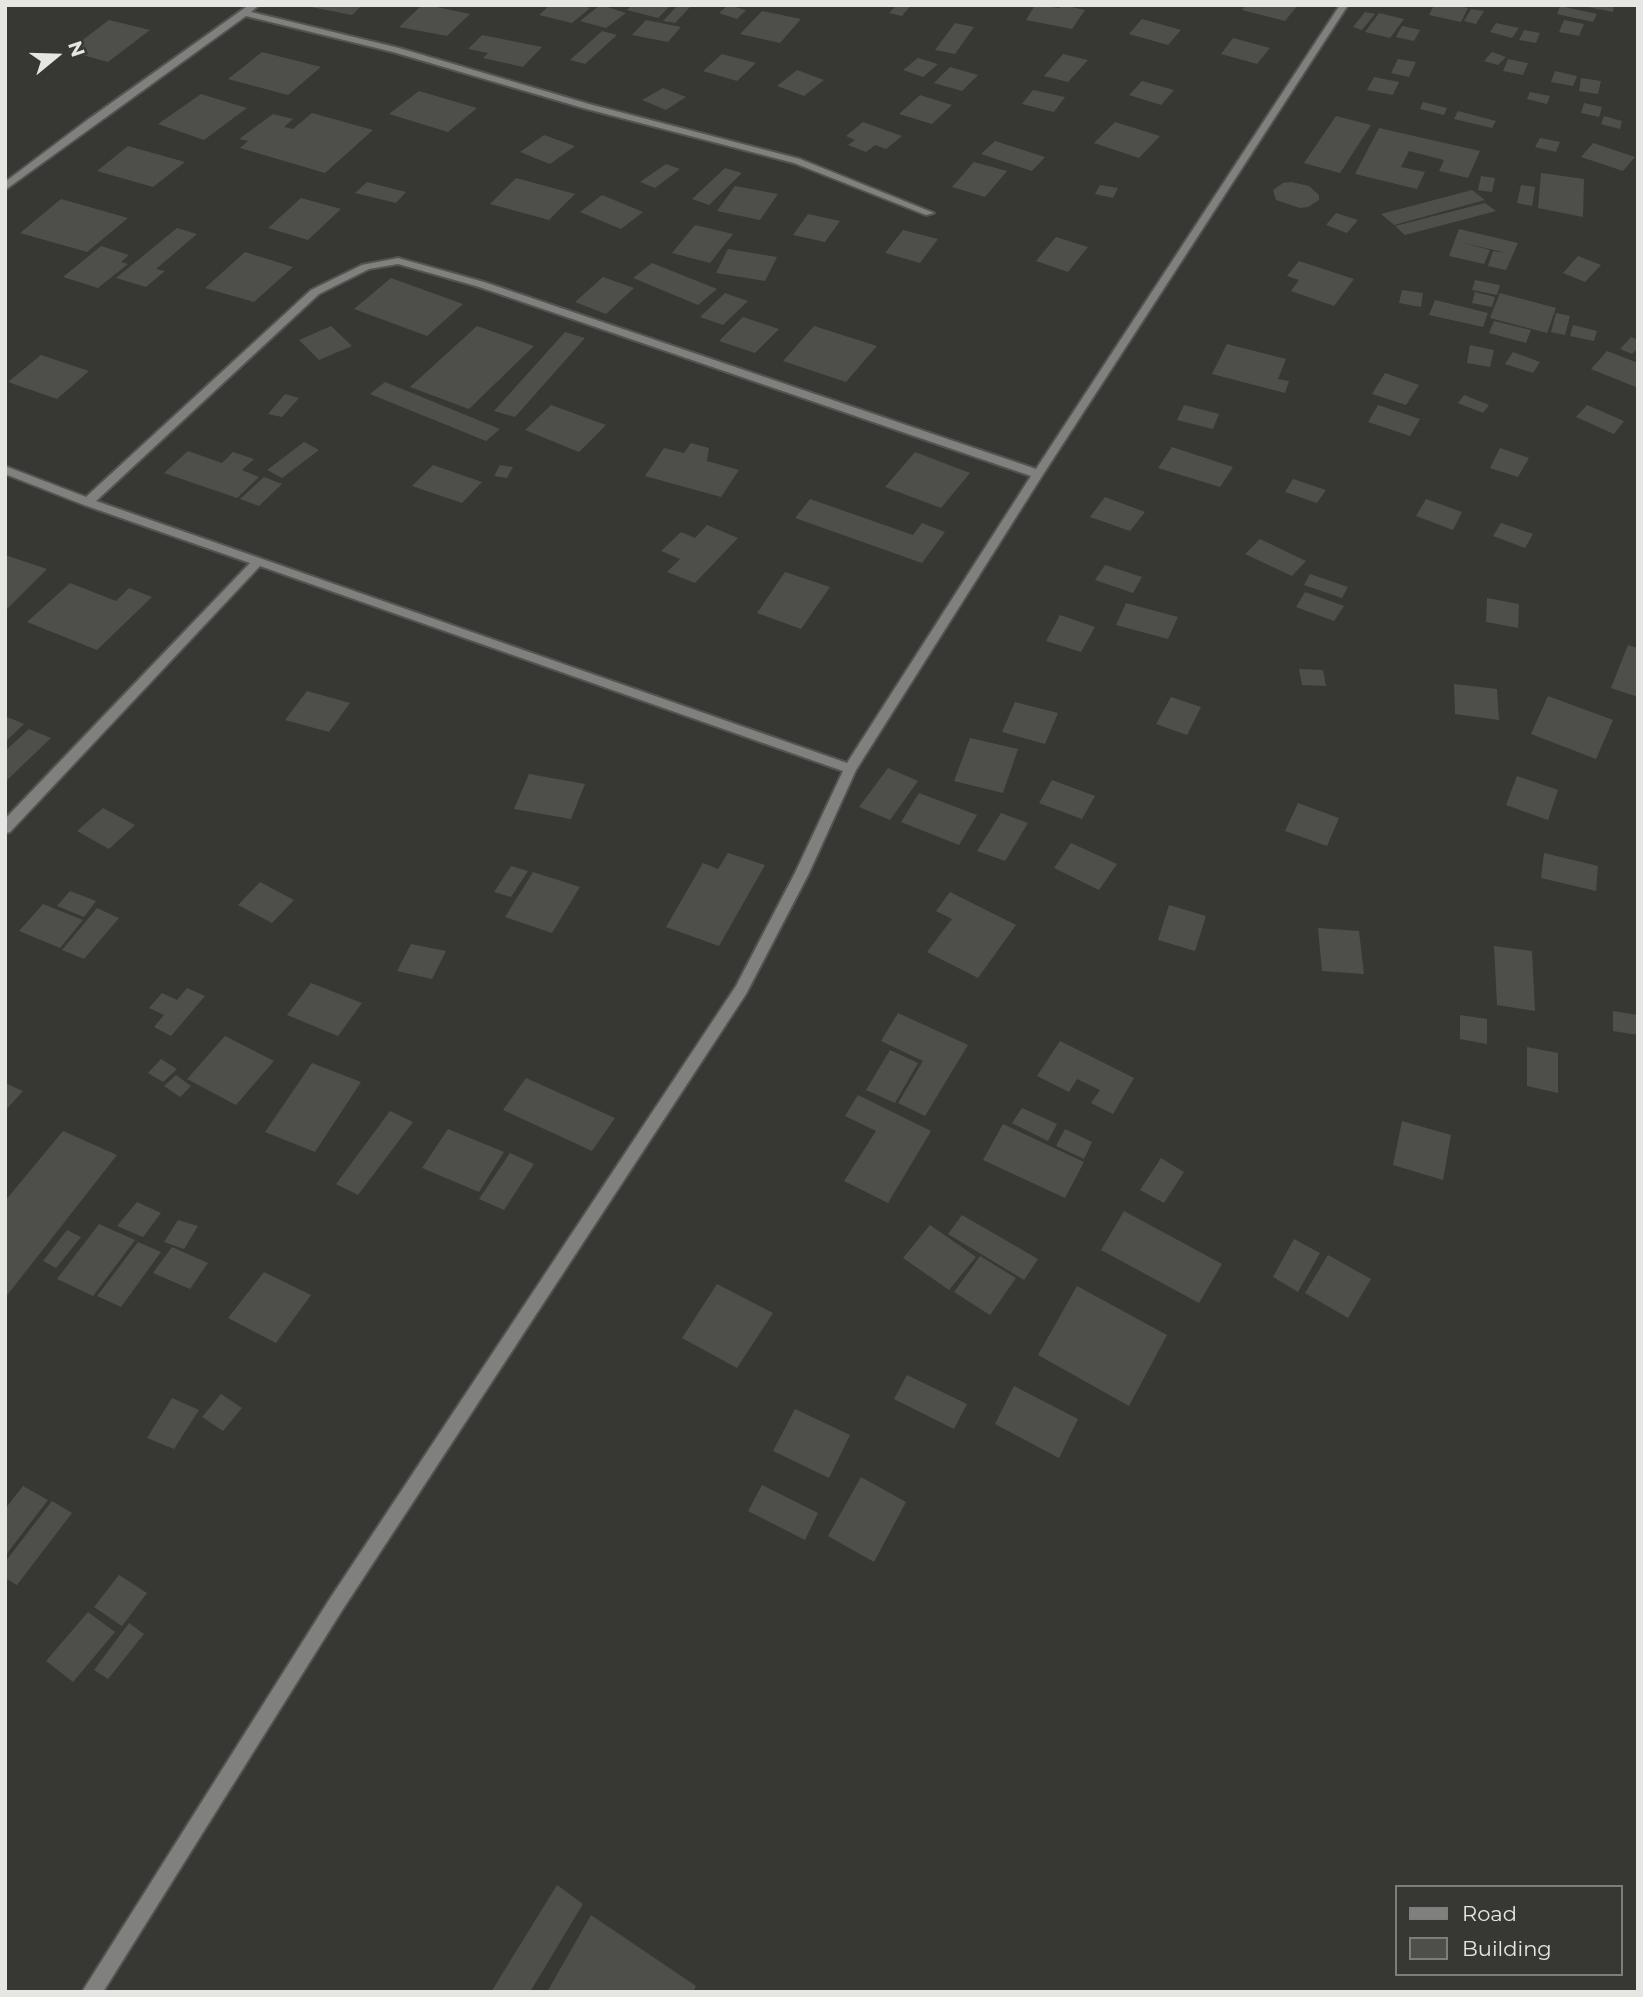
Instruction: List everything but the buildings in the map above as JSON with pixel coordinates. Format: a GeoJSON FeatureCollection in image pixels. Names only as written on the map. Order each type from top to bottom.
{"type":"FeatureCollection","features":[{"type":"Feature","properties":{"kind":"street"},"geometry":{"type":"LineString","coordinates":[[5,187],[89,123],[255,5]]}},
{"type":"Feature","properties":{"kind":"street"},"geometry":{"type":"LineString","coordinates":[[92,1992],[335,1606],[741,989],[802,873],[850,769],[1038,474],[1344,5]]}},
{"type":"Feature","properties":{"kind":"street"},"geometry":{"type":"LineString","coordinates":[[245,13],[396,50],[586,106],[797,161],[929,213]]}},
{"type":"Feature","properties":{"kind":"street"},"geometry":{"type":"LineString","coordinates":[[88,502],[315,292],[366,267],[398,261],[480,284],[1038,474]]}},
{"type":"Feature","properties":{"kind":"street"},"geometry":{"type":"LineString","coordinates":[[5,471],[850,769]]}},
{"type":"Feature","properties":{"kind":"street"},"geometry":{"type":"LineString","coordinates":[[5,828],[257,562]]}}]}
